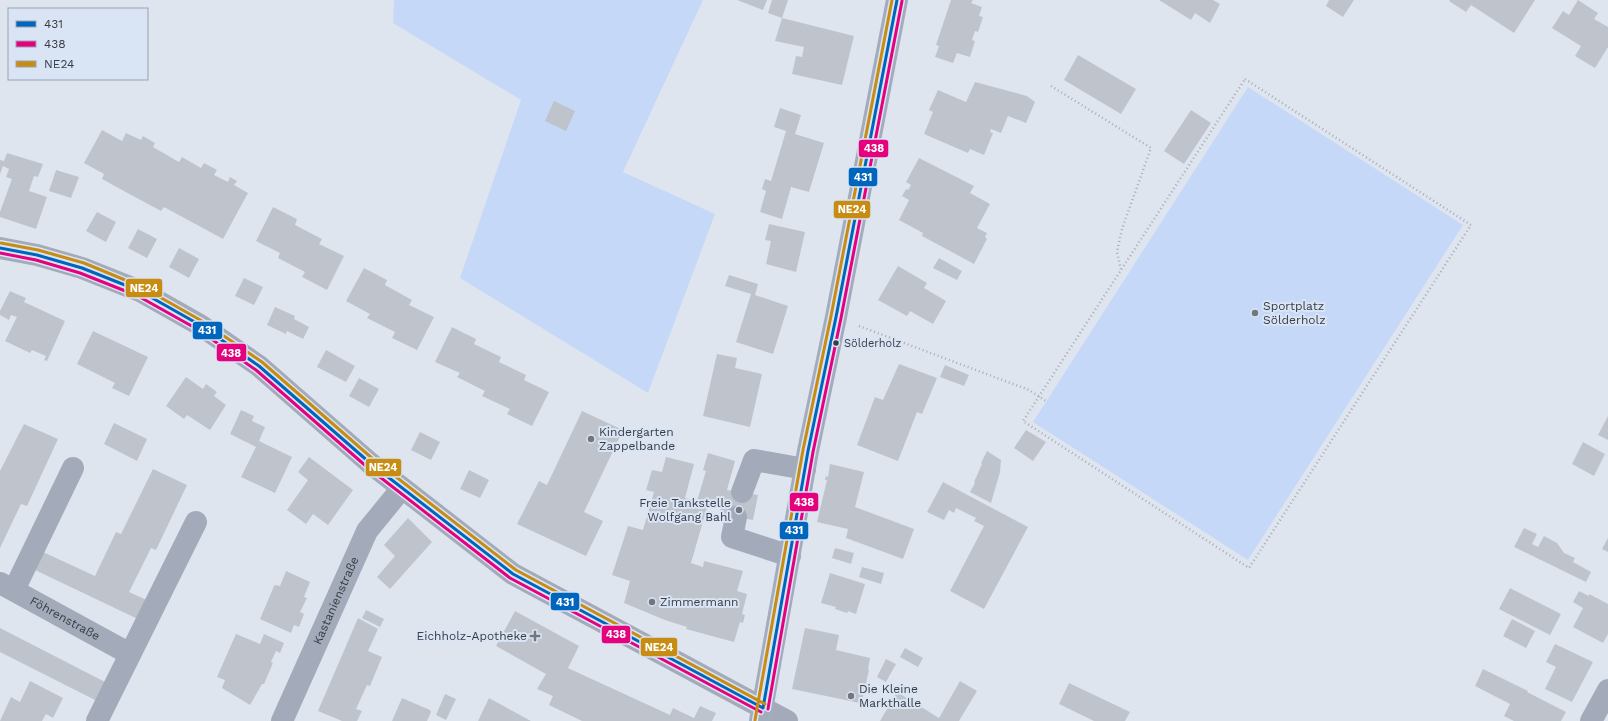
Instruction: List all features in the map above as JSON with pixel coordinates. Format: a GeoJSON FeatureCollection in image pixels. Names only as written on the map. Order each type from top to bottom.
{"type":"FeatureCollection","features":[{"type":"Feature","properties":{"kind":"main road"},"geometry":{"type":"LineString","coordinates":[[762,715],[805,469],[897,0]]}},
{"type":"Feature","properties":{"kind":"street"},"geometry":{"type":"LineString","coordinates":[[0,248],[37,254],[82,268],[140,291],[200,325],[259,366],[370,463],[513,574],[762,715],[787,721]]}},
{"type":"Feature","properties":{"kind":"street"},"geometry":{"type":"LineString","coordinates":[[742,492],[754,460],[805,469]]}},
{"type":"Feature","properties":{"kind":"street"},"geometry":{"type":"LineString","coordinates":[[5,589],[72,468]]}},
{"type":"Feature","properties":{"kind":"street","name":"Kastanienstraße"},"geometry":{"type":"LineString","coordinates":[[282,721],[367,531],[402,488]]}},
{"type":"Feature","properties":{"kind":"street"},"geometry":{"type":"LineString","coordinates":[[736,517],[732,537],[790,556]]}},
{"type":"Feature","properties":{"kind":"street"},"geometry":{"type":"LineString","coordinates":[[97,721],[196,522]]}},
{"type":"Feature","properties":{"kind":"street","name":"Föhrenstraße"},"geometry":{"type":"LineString","coordinates":[[5,589],[130,654]]}},
{"type":"Feature","properties":{"kind":"street"},"geometry":{"type":"LineString","coordinates":[[1591,721],[1608,690]]}},
{"type":"Feature","properties":{"kind":"path"},"geometry":{"type":"LineString","coordinates":[[1245,79],[1471,225],[1249,568],[1024,421],[1040,397],[1245,79]]}},
{"type":"Feature","properties":{"kind":"path"},"geometry":{"type":"LineString","coordinates":[[1051,86],[1151,148],[1122,229],[1117,252],[1121,271]]}},
{"type":"Feature","properties":{"kind":"path"},"geometry":{"type":"LineString","coordinates":[[836,317],[1029,390],[1046,401]]}},
{"type":"Feature","properties":{"kind":"shaded area"},"geometry":{"type":"Polygon","coordinates":[[[394,0],[703,0],[623,172],[715,214],[648,393],[460,278],[521,100],[393,23],[394,0]]]}},
{"type":"Feature","properties":{"kind":"shaded area","name":"Sportplatz Sölderholz"},"geometry":{"type":"Polygon","coordinates":[[[1248,87],[1463,225],[1248,560],[1033,422],[1248,87]]]}},
{"type":"Feature","properties":{"kind":"building"},"geometry":{"type":"Polygon","coordinates":[[[737,0],[767,0],[763,10],[737,0]]]}},
{"type":"Feature","properties":{"kind":"building"},"geometry":{"type":"Polygon","coordinates":[[[772,0],[788,0],[782,18],[768,13],[772,0]]]}},
{"type":"Feature","properties":{"kind":"building"},"geometry":{"type":"Polygon","coordinates":[[[951,0],[973,0],[971,3],[982,7],[979,16],[983,17],[978,32],[975,31],[972,40],[975,41],[970,57],[957,53],[953,63],[935,57],[939,46],[936,45],[951,0]]]}},
{"type":"Feature","properties":{"kind":"building"},"geometry":{"type":"Polygon","coordinates":[[[1159,0],[1213,0],[1220,4],[1210,23],[1195,13],[1191,20],[1159,0]]]}},
{"type":"Feature","properties":{"kind":"building"},"geometry":{"type":"Polygon","coordinates":[[[1329,0],[1354,0],[1343,17],[1326,6],[1329,0]]]}},
{"type":"Feature","properties":{"kind":"building"},"geometry":{"type":"Polygon","coordinates":[[[1535,0],[1514,33],[1471,5],[1466,12],[1449,1],[1535,0]]]}},
{"type":"Feature","properties":{"kind":"building"},"geometry":{"type":"Polygon","coordinates":[[[1578,0],[1598,13],[1594,19],[1608,27],[1608,47],[1595,68],[1575,56],[1581,46],[1552,28],[1563,11],[1569,15],[1578,0]]]}},
{"type":"Feature","properties":{"kind":"building"},"geometry":{"type":"Polygon","coordinates":[[[782,18],[854,36],[842,85],[792,74],[796,56],[802,57],[804,47],[775,41],[782,18]]]}},
{"type":"Feature","properties":{"kind":"building"},"geometry":{"type":"Polygon","coordinates":[[[1078,55],[1136,89],[1121,114],[1064,80],[1078,55]]]}},
{"type":"Feature","properties":{"kind":"building"},"geometry":{"type":"Polygon","coordinates":[[[975,82],[1027,96],[1035,102],[1026,123],[1008,116],[1001,133],[991,129],[990,132],[993,133],[984,155],[970,149],[968,153],[924,134],[933,112],[929,110],[938,90],[966,102],[975,82]]]}},
{"type":"Feature","properties":{"kind":"building"},"geometry":{"type":"Polygon","coordinates":[[[554,101],[575,111],[566,131],[545,121],[554,101]]]}},
{"type":"Feature","properties":{"kind":"building"},"geometry":{"type":"Polygon","coordinates":[[[780,108],[801,115],[795,134],[824,143],[809,192],[791,187],[782,219],[760,212],[766,191],[762,189],[765,179],[771,181],[786,131],[774,127],[780,108]]]}},
{"type":"Feature","properties":{"kind":"building"},"geometry":{"type":"Polygon","coordinates":[[[1191,110],[1211,123],[1184,164],[1164,151],[1191,110]]]}},
{"type":"Feature","properties":{"kind":"building"},"geometry":{"type":"Polygon","coordinates":[[[102,130],[122,141],[126,133],[141,140],[143,136],[155,143],[153,147],[179,162],[182,157],[201,168],[204,163],[217,170],[214,175],[228,182],[230,177],[237,181],[234,185],[248,193],[223,239],[164,207],[161,211],[122,190],[102,179],[104,174],[84,163],[102,130]]]}},
{"type":"Feature","properties":{"kind":"building"},"geometry":{"type":"Polygon","coordinates":[[[7,153],[43,164],[38,177],[34,176],[29,191],[47,197],[36,229],[0,217],[0,212],[12,179],[6,177],[9,169],[3,166],[0,174],[0,160],[4,161],[7,153]]]}},
{"type":"Feature","properties":{"kind":"building"},"geometry":{"type":"Polygon","coordinates":[[[919,158],[974,186],[970,193],[990,204],[977,228],[987,233],[985,237],[987,239],[974,264],[922,236],[923,233],[899,220],[909,200],[902,196],[906,189],[908,190],[911,185],[906,182],[919,158]]]}},
{"type":"Feature","properties":{"kind":"building"},"geometry":{"type":"Polygon","coordinates":[[[56,170],[79,177],[71,198],[49,191],[56,170]]]}},
{"type":"Feature","properties":{"kind":"building"},"geometry":{"type":"Polygon","coordinates":[[[273,207],[297,219],[295,225],[322,239],[319,244],[344,256],[327,290],[302,277],[305,272],[278,258],[280,253],[256,241],[273,207]]]}},
{"type":"Feature","properties":{"kind":"building"},"geometry":{"type":"Polygon","coordinates":[[[97,212],[116,222],[106,242],[86,231],[97,212]]]}},
{"type":"Feature","properties":{"kind":"building"},"geometry":{"type":"Polygon","coordinates":[[[769,224],[805,232],[796,272],[766,264],[771,241],[765,240],[769,224]]]}},
{"type":"Feature","properties":{"kind":"building"},"geometry":{"type":"Polygon","coordinates":[[[138,229],[157,239],[147,258],[128,248],[138,229]]]}},
{"type":"Feature","properties":{"kind":"building"},"geometry":{"type":"Polygon","coordinates":[[[179,248],[199,259],[189,278],[169,267],[179,248]]]}},
{"type":"Feature","properties":{"kind":"building"},"geometry":{"type":"Polygon","coordinates":[[[939,258],[962,271],[957,280],[933,268],[939,258]]]}},
{"type":"Feature","properties":{"kind":"building"},"geometry":{"type":"Polygon","coordinates":[[[898,266],[927,283],[924,288],[946,301],[933,324],[910,311],[907,316],[878,300],[898,266]]]}},
{"type":"Feature","properties":{"kind":"building"},"geometry":{"type":"Polygon","coordinates":[[[364,268],[387,280],[385,285],[412,300],[409,305],[434,317],[417,350],[392,338],[395,332],[367,318],[370,314],[346,301],[364,268]]]}},
{"type":"Feature","properties":{"kind":"building"},"geometry":{"type":"Polygon","coordinates":[[[729,275],[758,284],[755,295],[788,306],[773,354],[736,342],[751,294],[725,286],[729,275]]]}},
{"type":"Feature","properties":{"kind":"building"},"geometry":{"type":"Polygon","coordinates":[[[244,278],[263,287],[254,305],[235,296],[244,278]]]}},
{"type":"Feature","properties":{"kind":"building"},"geometry":{"type":"Polygon","coordinates":[[[10,291],[26,298],[24,302],[65,321],[47,361],[44,360],[46,356],[32,350],[30,353],[5,341],[17,317],[11,315],[9,320],[0,315],[0,311],[10,291]]]}},
{"type":"Feature","properties":{"kind":"building"},"geometry":{"type":"Polygon","coordinates":[[[275,307],[295,316],[294,319],[309,327],[303,339],[287,331],[286,334],[267,325],[275,307]]]}},
{"type":"Feature","properties":{"kind":"building"},"geometry":{"type":"Polygon","coordinates":[[[452,327],[476,339],[474,344],[501,357],[499,362],[526,375],[524,380],[549,392],[532,426],[507,414],[510,409],[482,396],[485,391],[457,377],[460,373],[435,362],[452,327]]]}},
{"type":"Feature","properties":{"kind":"building"},"geometry":{"type":"Polygon","coordinates":[[[93,331],[148,357],[129,396],[112,388],[115,383],[77,364],[93,331]]]}},
{"type":"Feature","properties":{"kind":"building"},"geometry":{"type":"Polygon","coordinates":[[[326,350],[355,366],[346,382],[317,367],[326,350]]]}},
{"type":"Feature","properties":{"kind":"building"},"geometry":{"type":"Polygon","coordinates":[[[717,354],[737,358],[735,368],[762,374],[750,427],[703,416],[717,354]]]}},
{"type":"Feature","properties":{"kind":"building"},"geometry":{"type":"Polygon","coordinates":[[[899,364],[937,378],[922,414],[917,412],[898,461],[857,445],[875,397],[883,400],[899,364]]]}},
{"type":"Feature","properties":{"kind":"building"},"geometry":{"type":"Polygon","coordinates":[[[945,365],[969,375],[964,386],[940,377],[945,365]]]}},
{"type":"Feature","properties":{"kind":"building"},"geometry":{"type":"Polygon","coordinates":[[[186,377],[203,389],[206,384],[217,392],[214,396],[226,405],[210,430],[187,415],[184,419],[166,406],[186,377]]]}},
{"type":"Feature","properties":{"kind":"building"},"geometry":{"type":"Polygon","coordinates":[[[359,378],[379,389],[369,407],[349,396],[359,378]]]}},
{"type":"Feature","properties":{"kind":"building"},"geometry":{"type":"Polygon","coordinates":[[[241,410],[254,416],[252,421],[265,427],[259,441],[292,457],[275,493],[241,477],[256,447],[230,434],[241,410]]]}},
{"type":"Feature","properties":{"kind":"building"},"geometry":{"type":"Polygon","coordinates":[[[582,411],[623,430],[584,512],[603,521],[586,556],[517,524],[539,481],[547,485],[582,411]]]}},
{"type":"Feature","properties":{"kind":"building"},"geometry":{"type":"Polygon","coordinates":[[[1608,416],[1608,440],[1598,435],[1608,416]]]}},
{"type":"Feature","properties":{"kind":"building"},"geometry":{"type":"Polygon","coordinates":[[[114,423],[147,439],[137,461],[104,444],[114,423]]]}},
{"type":"Feature","properties":{"kind":"building"},"geometry":{"type":"Polygon","coordinates":[[[24,424],[58,439],[27,506],[21,504],[0,548],[0,471],[24,424]]]}},
{"type":"Feature","properties":{"kind":"building"},"geometry":{"type":"Polygon","coordinates":[[[1026,430],[1046,442],[1033,461],[1014,448],[1026,430]]]}},
{"type":"Feature","properties":{"kind":"building"},"geometry":{"type":"Polygon","coordinates":[[[420,432],[440,442],[431,460],[411,450],[420,432]]]}},
{"type":"Feature","properties":{"kind":"building"},"geometry":{"type":"Polygon","coordinates":[[[1583,442],[1605,454],[1594,476],[1572,464],[1583,442]]]}},
{"type":"Feature","properties":{"kind":"building"},"geometry":{"type":"Polygon","coordinates":[[[987,451],[1001,460],[1000,472],[991,503],[970,492],[987,451]]]}},
{"type":"Feature","properties":{"kind":"building"},"geometry":{"type":"Polygon","coordinates":[[[708,453],[735,461],[727,490],[758,495],[753,520],[719,514],[721,508],[708,504],[691,563],[703,567],[704,561],[743,571],[737,591],[747,594],[742,614],[745,615],[743,623],[740,622],[734,642],[686,629],[687,627],[665,620],[624,603],[630,581],[612,575],[628,526],[643,530],[654,492],[646,490],[652,470],[662,472],[666,457],[694,464],[685,498],[697,501],[706,471],[703,470],[708,453]]]}},
{"type":"Feature","properties":{"kind":"building"},"geometry":{"type":"Polygon","coordinates":[[[309,457],[353,490],[328,525],[313,514],[306,524],[287,510],[308,480],[298,472],[309,457]]]}},
{"type":"Feature","properties":{"kind":"building"},"geometry":{"type":"Polygon","coordinates":[[[830,464],[864,472],[855,507],[914,529],[903,559],[846,538],[848,529],[817,522],[827,480],[825,480],[826,476],[828,477],[830,464]]]}},
{"type":"Feature","properties":{"kind":"building"},"geometry":{"type":"Polygon","coordinates":[[[153,469],[187,485],[156,550],[151,548],[129,592],[151,602],[142,621],[35,570],[43,552],[95,576],[116,532],[121,534],[153,469]]]}},
{"type":"Feature","properties":{"kind":"building"},"geometry":{"type":"Polygon","coordinates":[[[469,470],[489,480],[480,498],[460,489],[469,470]]]}},
{"type":"Feature","properties":{"kind":"building"},"geometry":{"type":"Polygon","coordinates":[[[943,482],[1028,527],[984,609],[950,591],[984,526],[974,521],[976,518],[956,508],[954,513],[949,510],[944,520],[927,512],[943,482]]]}},
{"type":"Feature","properties":{"kind":"building"},"geometry":{"type":"Polygon","coordinates":[[[408,518],[432,542],[390,589],[377,577],[395,556],[384,545],[408,518]]]}},
{"type":"Feature","properties":{"kind":"building"},"geometry":{"type":"Polygon","coordinates":[[[1524,528],[1537,534],[1532,544],[1538,547],[1544,536],[1557,543],[1564,553],[1575,558],[1573,562],[1591,572],[1586,582],[1514,547],[1524,528]]]}},
{"type":"Feature","properties":{"kind":"building"},"geometry":{"type":"Polygon","coordinates":[[[1608,538],[1608,552],[1602,549],[1608,538]]]}},
{"type":"Feature","properties":{"kind":"building"},"geometry":{"type":"Polygon","coordinates":[[[835,548],[854,553],[851,564],[832,558],[835,548]]]}},
{"type":"Feature","properties":{"kind":"building"},"geometry":{"type":"Polygon","coordinates":[[[862,567],[884,573],[881,584],[859,577],[862,567]]]}},
{"type":"Feature","properties":{"kind":"building"},"geometry":{"type":"Polygon","coordinates":[[[286,571],[310,582],[304,597],[307,598],[300,612],[304,614],[299,627],[294,625],[291,633],[260,619],[274,586],[280,586],[286,571]]]}},
{"type":"Feature","properties":{"kind":"building"},"geometry":{"type":"Polygon","coordinates":[[[830,573],[865,584],[856,614],[848,611],[847,613],[835,609],[836,607],[821,603],[830,573]]]}},
{"type":"Feature","properties":{"kind":"building"},"geometry":{"type":"Polygon","coordinates":[[[1510,588],[1561,614],[1550,635],[1499,609],[1510,588]]]}},
{"type":"Feature","properties":{"kind":"building"},"geometry":{"type":"Polygon","coordinates":[[[1579,591],[1589,596],[1589,594],[1608,604],[1608,634],[1603,643],[1573,627],[1583,608],[1573,602],[1579,591]]]}},
{"type":"Feature","properties":{"kind":"building"},"geometry":{"type":"Polygon","coordinates":[[[366,610],[384,619],[380,627],[362,618],[366,610]]]}},
{"type":"Feature","properties":{"kind":"building"},"geometry":{"type":"Polygon","coordinates":[[[515,611],[579,646],[568,668],[670,715],[673,708],[694,718],[700,706],[716,713],[712,721],[582,721],[549,705],[553,696],[537,689],[546,674],[496,646],[515,611]]]}},
{"type":"Feature","properties":{"kind":"building"},"geometry":{"type":"Polygon","coordinates":[[[358,618],[378,629],[368,651],[382,657],[370,686],[367,685],[356,709],[362,711],[357,721],[342,721],[318,711],[358,618]]]}},
{"type":"Feature","properties":{"kind":"building"},"geometry":{"type":"Polygon","coordinates":[[[1512,619],[1535,631],[1526,648],[1503,636],[1512,619]]]}},
{"type":"Feature","properties":{"kind":"building"},"geometry":{"type":"Polygon","coordinates":[[[0,628],[109,684],[101,703],[0,652],[0,628]]]}},
{"type":"Feature","properties":{"kind":"building"},"geometry":{"type":"Polygon","coordinates":[[[805,628],[839,635],[836,650],[870,658],[869,670],[861,705],[860,703],[792,689],[805,628]]]}},
{"type":"Feature","properties":{"kind":"building"},"geometry":{"type":"Polygon","coordinates":[[[236,634],[260,644],[264,634],[284,643],[280,653],[276,651],[271,662],[273,663],[264,684],[262,684],[250,705],[222,688],[225,680],[217,677],[236,634]]]}},
{"type":"Feature","properties":{"kind":"building"},"geometry":{"type":"Polygon","coordinates":[[[1555,644],[1593,662],[1572,702],[1545,689],[1556,667],[1546,662],[1555,644]]]}},
{"type":"Feature","properties":{"kind":"building"},"geometry":{"type":"Polygon","coordinates":[[[905,648],[923,658],[918,667],[900,657],[905,648]]]}},
{"type":"Feature","properties":{"kind":"building"},"geometry":{"type":"Polygon","coordinates":[[[886,659],[896,664],[886,682],[877,677],[886,659]]]}},
{"type":"Feature","properties":{"kind":"building"},"geometry":{"type":"Polygon","coordinates":[[[1483,669],[1566,712],[1561,721],[1514,721],[1504,716],[1510,704],[1475,686],[1483,669]]]}},
{"type":"Feature","properties":{"kind":"building"},"geometry":{"type":"Polygon","coordinates":[[[30,681],[63,698],[53,718],[46,714],[42,721],[0,721],[11,697],[20,702],[30,681]]]}},
{"type":"Feature","properties":{"kind":"building"},"geometry":{"type":"Polygon","coordinates":[[[960,681],[977,691],[959,721],[880,721],[897,692],[939,718],[960,681]]]}},
{"type":"Feature","properties":{"kind":"building"},"geometry":{"type":"Polygon","coordinates":[[[1069,683],[1130,712],[1125,721],[1094,721],[1059,704],[1069,683]]]}},
{"type":"Feature","properties":{"kind":"building"},"geometry":{"type":"Polygon","coordinates":[[[445,694],[456,699],[446,720],[436,715],[445,694]]]}},
{"type":"Feature","properties":{"kind":"building"},"geometry":{"type":"Polygon","coordinates":[[[402,698],[430,710],[431,712],[427,721],[392,721],[402,698]]]}},
{"type":"Feature","properties":{"kind":"building"},"geometry":{"type":"Polygon","coordinates":[[[489,698],[531,721],[478,721],[489,698]]]}},
{"type":"Feature","properties":{"kind":"transit line","name":"NE24"},"geometry":{"type":"LineString","coordinates":[[755,720],[803,450],[831,316],[892,0]]}},
{"type":"Feature","properties":{"kind":"transit line","name":"431"},"geometry":{"type":"LineString","coordinates":[[763,708],[808,451],[836,317],[897,0]]}},
{"type":"Feature","properties":{"kind":"transit line","name":"438"},"geometry":{"type":"LineString","coordinates":[[768,709],[813,452],[841,318],[902,1]]}},
{"type":"Feature","properties":{"kind":"transit line","name":"NE24"},"geometry":{"type":"LineString","coordinates":[[1,243],[38,250],[84,263],[142,287],[202,321],[262,362],[373,459],[516,570],[765,704]]}},
{"type":"Feature","properties":{"kind":"transit line","name":"431"},"geometry":{"type":"LineString","coordinates":[[0,248],[37,255],[82,268],[140,291],[200,325],[259,366],[370,463],[513,574],[763,708]]}},
{"type":"Feature","properties":{"kind":"transit line","name":"438"},"geometry":{"type":"LineString","coordinates":[[0,253],[36,260],[80,273],[138,296],[197,329],[256,370],[367,467],[510,578],[761,712]]}},
{"type":"Feature","properties":{"kind":"place","name":"Sportplatz Sölderholz"},"geometry":{"type":"Point","coordinates":[1255,313]}},
{"type":"Feature","properties":{"kind":"place","name":"Sölderholz"},"geometry":{"type":"Point","coordinates":[836,343]}},
{"type":"Feature","properties":{"kind":"place","name":"Kindergarten Zappelbande"},"geometry":{"type":"Point","coordinates":[591,439]}},
{"type":"Feature","properties":{"kind":"place","name":"Freie Tankstelle Wolfgang Bahl"},"geometry":{"type":"Point","coordinates":[739,510]}},
{"type":"Feature","properties":{"kind":"place","name":"Zimmermann"},"geometry":{"type":"Point","coordinates":[652,602]}},
{"type":"Feature","properties":{"kind":"place","name":"Eichholz-Apotheke"},"geometry":{"type":"Point","coordinates":[535,636]}},
{"type":"Feature","properties":{"kind":"place","name":"Die Kleine Markthalle"},"geometry":{"type":"Point","coordinates":[851,696]}}]}
